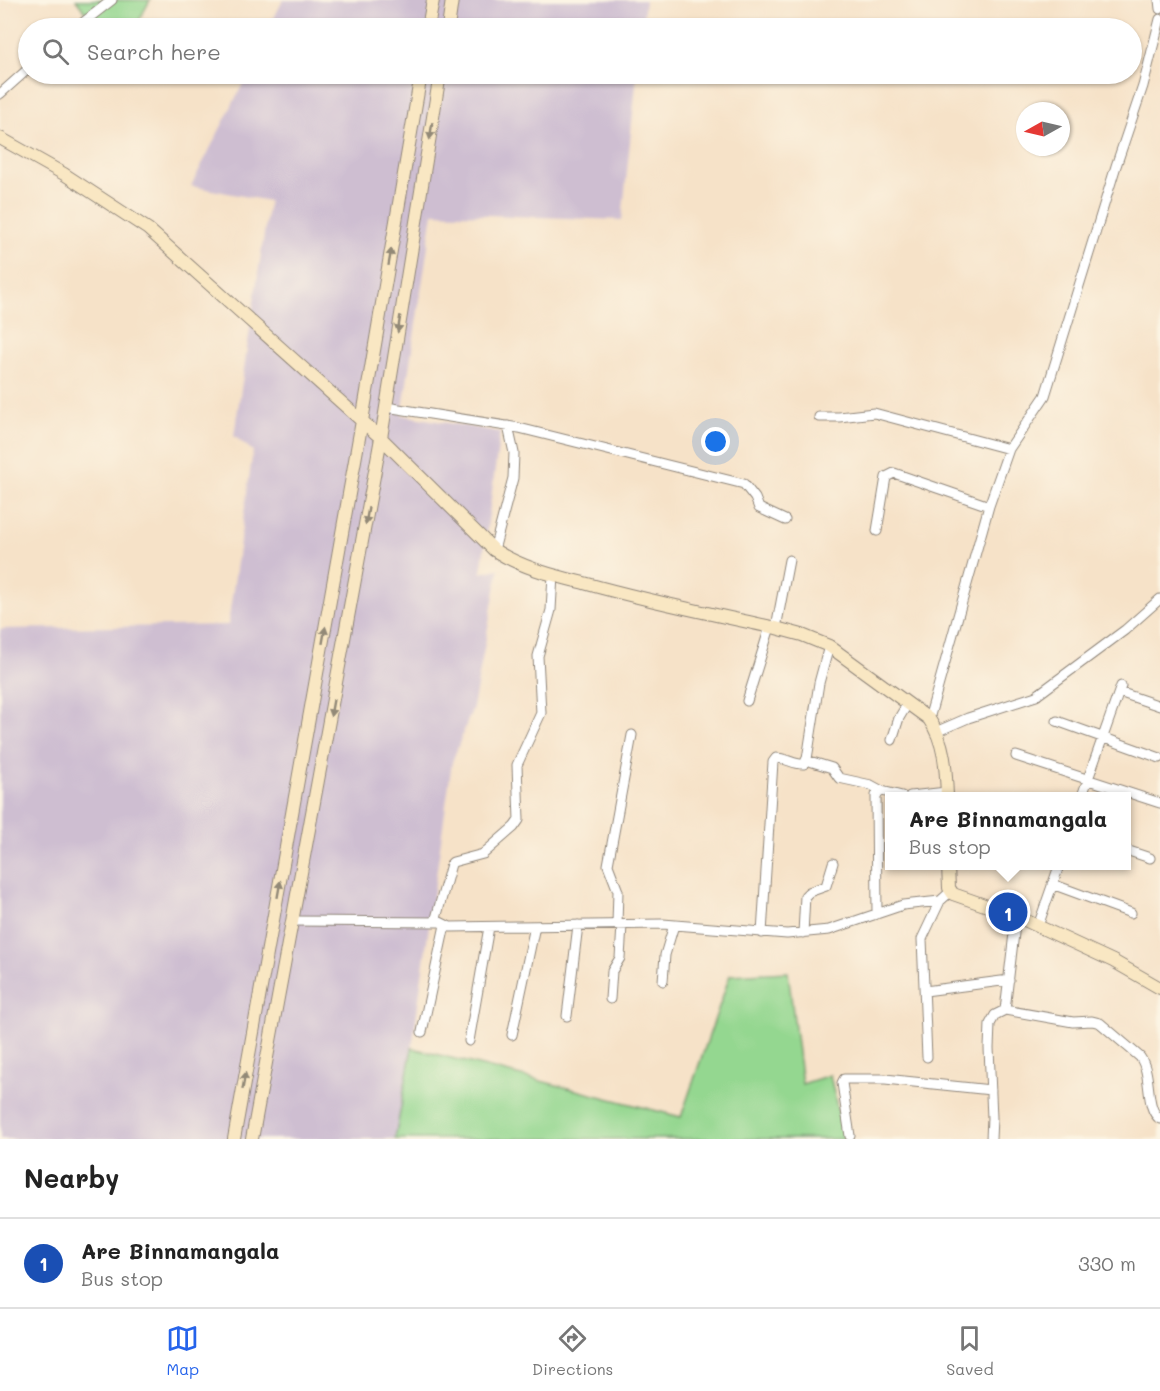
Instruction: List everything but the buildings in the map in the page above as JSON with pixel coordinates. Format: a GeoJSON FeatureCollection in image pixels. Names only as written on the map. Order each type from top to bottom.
{"type":"FeatureCollection","features":[{"type":"Feature","properties":{"kind":"main road"},"geometry":{"type":"LineString","coordinates":[[430,18],[433,0]]}},
{"type":"Feature","properties":{"kind":"main road"},"geometry":{"type":"LineString","coordinates":[[449,18],[452,0]]}},
{"type":"Feature","properties":{"kind":"main road"},"geometry":{"type":"LineString","coordinates":[[234,1139],[362,421],[419,84]]}},
{"type":"Feature","properties":{"kind":"main road"},"geometry":{"type":"LineString","coordinates":[[252,1139],[381,438],[438,84]]}},
{"type":"Feature","properties":{"kind":"main road"},"geometry":{"type":"LineString","coordinates":[[0,138],[64,174],[148,229],[381,438],[494,550],[512,562],[553,575],[611,591],[773,627],[829,646],[929,719],[938,731],[942,744],[947,792]]}},
{"type":"Feature","properties":{"kind":"main road"},"geometry":{"type":"LineString","coordinates":[[948,870],[950,892],[1038,926],[1113,961],[1160,988]]}},
{"type":"Feature","properties":{"kind":"street"},"geometry":{"type":"LineString","coordinates":[[89,18],[112,0]]}},
{"type":"Feature","properties":{"kind":"street"},"geometry":{"type":"LineString","coordinates":[[1159,0],[1160,9]]}},
{"type":"Feature","properties":{"kind":"street"},"geometry":{"type":"LineString","coordinates":[[929,719],[989,506],[1009,448],[1045,396],[1143,86],[1160,19]]}},
{"type":"Feature","properties":{"kind":"street"},"geometry":{"type":"LineString","coordinates":[[0,94],[18,78]]}},
{"type":"Feature","properties":{"kind":"street"},"geometry":{"type":"LineString","coordinates":[[386,407],[508,426],[744,484],[755,498],[759,508],[785,520]]}},
{"type":"Feature","properties":{"kind":"street"},"geometry":{"type":"LineString","coordinates":[[819,417],[874,413],[1009,448]]}},
{"type":"Feature","properties":{"kind":"street"},"geometry":{"type":"LineString","coordinates":[[494,550],[513,478],[514,453],[508,426]]}},
{"type":"Feature","properties":{"kind":"street"},"geometry":{"type":"LineString","coordinates":[[877,531],[886,477],[894,473],[989,506]]}},
{"type":"Feature","properties":{"kind":"street"},"geometry":{"type":"LineString","coordinates":[[747,701],[773,627],[789,560]]}},
{"type":"Feature","properties":{"kind":"street"},"geometry":{"type":"LineString","coordinates":[[422,1032],[451,864],[483,854],[519,820],[517,765],[541,713],[538,656],[551,610],[553,575]]}},
{"type":"Feature","properties":{"kind":"street"},"geometry":{"type":"LineString","coordinates":[[938,731],[969,718],[1036,696],[1125,630],[1160,599]]}},
{"type":"Feature","properties":{"kind":"street"},"geometry":{"type":"LineString","coordinates":[[762,933],[773,762],[776,758],[804,764],[806,760],[819,683],[829,646]]}},
{"type":"Feature","properties":{"kind":"street"},"geometry":{"type":"LineString","coordinates":[[1083,792],[1120,689],[1160,706]]}},
{"type":"Feature","properties":{"kind":"street"},"geometry":{"type":"LineString","coordinates":[[892,740],[899,718],[908,703]]}},
{"type":"Feature","properties":{"kind":"street"},"geometry":{"type":"LineString","coordinates":[[1057,721],[1160,758]]}},
{"type":"Feature","properties":{"kind":"street"},"geometry":{"type":"LineString","coordinates":[[610,999],[612,971],[620,958],[618,891],[608,865],[632,735]]}},
{"type":"Feature","properties":{"kind":"street"},"geometry":{"type":"LineString","coordinates":[[1016,756],[1127,792]]}},
{"type":"Feature","properties":{"kind":"street"},"geometry":{"type":"LineString","coordinates":[[806,760],[832,768],[839,778],[871,785],[886,792]]}},
{"type":"Feature","properties":{"kind":"street"},"geometry":{"type":"LineString","coordinates":[[877,914],[876,795],[882,791]]}},
{"type":"Feature","properties":{"kind":"street"},"geometry":{"type":"LineString","coordinates":[[1131,793],[1160,803]]}},
{"type":"Feature","properties":{"kind":"street"},"geometry":{"type":"LineString","coordinates":[[1131,852],[1150,858]]}},
{"type":"Feature","properties":{"kind":"street"},"geometry":{"type":"LineString","coordinates":[[803,933],[805,896],[809,892],[826,886],[833,863]]}},
{"type":"Feature","properties":{"kind":"street"},"geometry":{"type":"LineString","coordinates":[[1038,926],[1057,870]]}},
{"type":"Feature","properties":{"kind":"street"},"geometry":{"type":"LineString","coordinates":[[1052,884],[1131,913]]}},
{"type":"Feature","properties":{"kind":"street"},"geometry":{"type":"LineString","coordinates":[[927,1057],[922,939],[940,901],[950,892]]}},
{"type":"Feature","properties":{"kind":"street"},"geometry":{"type":"LineString","coordinates":[[293,921],[440,924],[450,927],[674,925],[779,935],[829,930],[903,905],[940,901]]}},
{"type":"Feature","properties":{"kind":"street"},"geometry":{"type":"LineString","coordinates":[[1005,1010],[1016,916]]}},
{"type":"Feature","properties":{"kind":"street"},"geometry":{"type":"LineString","coordinates":[[663,981],[664,956],[674,925]]}},
{"type":"Feature","properties":{"kind":"street"},"geometry":{"type":"LineString","coordinates":[[512,1035],[535,926]]}},
{"type":"Feature","properties":{"kind":"street"},"geometry":{"type":"LineString","coordinates":[[567,1016],[578,926]]}},
{"type":"Feature","properties":{"kind":"street"},"geometry":{"type":"LineString","coordinates":[[470,1041],[489,927]]}},
{"type":"Feature","properties":{"kind":"street"},"geometry":{"type":"LineString","coordinates":[[926,991],[1009,980]]}},
{"type":"Feature","properties":{"kind":"street"},"geometry":{"type":"LineString","coordinates":[[991,1139],[990,1024],[995,1015],[1005,1010],[1073,1022],[1100,1023],[1140,1057],[1145,1064],[1153,1111],[1160,1119]]}},
{"type":"Feature","properties":{"kind":"street"},"geometry":{"type":"LineString","coordinates":[[850,1136],[842,1083],[844,1079],[885,1079],[991,1090]]}},
{"type":"Feature","properties":{"kind":"shaded area"},"geometry":{"type":"Polygon","coordinates":[[[283,0],[645,0],[643,18],[274,18],[283,0]]]}},
{"type":"Feature","properties":{"kind":"shaded area"},"geometry":{"type":"Polygon","coordinates":[[[243,84],[636,84],[622,220],[433,213],[402,415],[500,432],[481,573],[499,569],[473,707],[452,762],[412,1048],[395,1139],[0,1139],[0,629],[228,625],[253,451],[234,436],[269,201],[191,186],[243,84]]]}},
{"type":"Feature","properties":{"kind":"green space"},"geometry":{"type":"Polygon","coordinates":[[[76,0],[150,0],[140,18],[90,18],[76,0]]]}},
{"type":"Feature","properties":{"kind":"green space"},"geometry":{"type":"Polygon","coordinates":[[[788,972],[802,1084],[830,1075],[844,1139],[395,1139],[412,1048],[681,1117],[730,975],[788,972]]]}},
{"type":"Feature","properties":{"kind":"place","name":"Are Binnamangala"},"geometry":{"type":"Point","coordinates":[1008,912]}}]}
